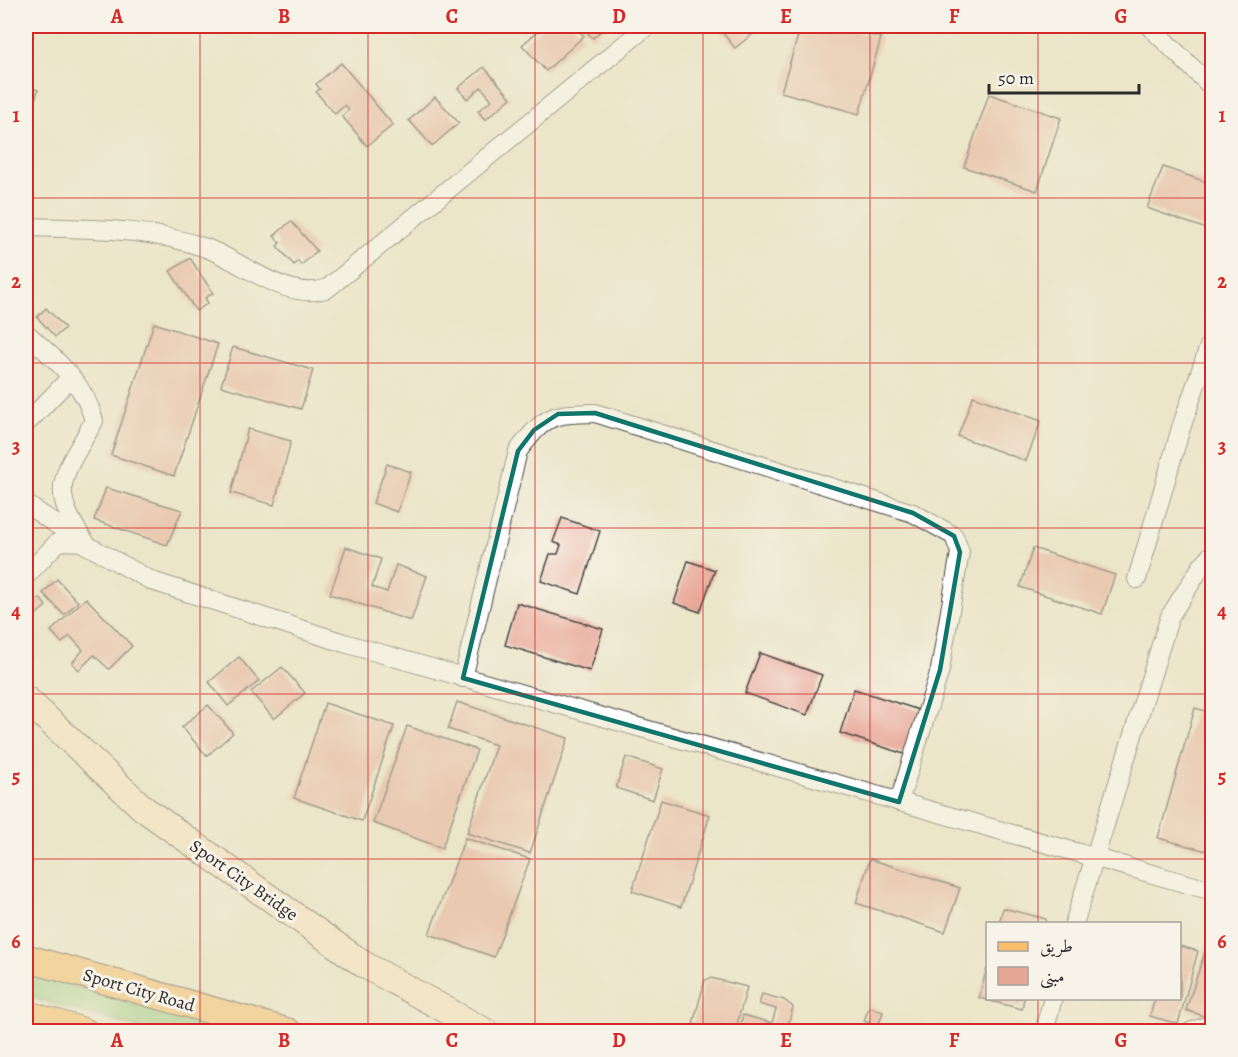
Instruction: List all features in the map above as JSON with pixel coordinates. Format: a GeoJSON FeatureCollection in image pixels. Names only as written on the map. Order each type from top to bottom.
{"type":"FeatureCollection","features":[{"type":"Feature","properties":{"kind":"main road","name":"Sport City Bridge"},"geometry":{"type":"LineString","coordinates":[[26,699],[144,809],[363,964],[486,1032]]}},
{"type":"Feature","properties":{"kind":"main road","name":"Sport City Road"},"geometry":{"type":"LineString","coordinates":[[26,958],[288,1032]]}},
{"type":"Feature","properties":{"kind":"main road"},"geometry":{"type":"LineString","coordinates":[[26,1014],[85,1032]]}},
{"type":"Feature","properties":{"kind":"street"},"geometry":{"type":"LineString","coordinates":[[26,227],[94,227],[149,233],[206,248],[288,289],[298,292],[328,288],[647,26]]}},
{"type":"Feature","properties":{"kind":"street"},"geometry":{"type":"LineString","coordinates":[[1149,26],[1212,87]]}},
{"type":"Feature","properties":{"kind":"street"},"geometry":{"type":"LineString","coordinates":[[26,333],[58,361],[89,401],[94,421],[65,470],[64,508],[87,545]]}},
{"type":"Feature","properties":{"kind":"street"},"geometry":{"type":"LineString","coordinates":[[1137,579],[1209,357],[1212,338]]}},
{"type":"Feature","properties":{"kind":"street"},"geometry":{"type":"LineString","coordinates":[[26,424],[71,378]]}},
{"type":"Feature","properties":{"kind":"street"},"geometry":{"type":"LineString","coordinates":[[463,678],[518,451],[534,430],[558,414],[595,414],[914,513],[954,536],[960,552],[940,670],[899,802]]}},
{"type":"Feature","properties":{"kind":"street"},"geometry":{"type":"LineString","coordinates":[[26,504],[131,572],[182,592],[463,678],[1212,891]]}},
{"type":"Feature","properties":{"kind":"street"},"geometry":{"type":"LineString","coordinates":[[26,576],[57,543],[74,541],[87,545]]}},
{"type":"Feature","properties":{"kind":"street"},"geometry":{"type":"LineString","coordinates":[[1075,922],[1093,856],[1170,616],[1201,567],[1212,554]]}},
{"type":"Feature","properties":{"kind":"street"},"geometry":{"type":"LineString","coordinates":[[1044,1032],[1053,1000]]}},
{"type":"Feature","properties":{"kind":"street"},"geometry":{"type":"LineString","coordinates":[[1190,1032],[1212,1024]]}},
{"type":"Feature","properties":{"kind":"highlighted area"},"geometry":{"type":"Polygon","coordinates":[[[595,413],[913,513],[954,536],[960,552],[940,670],[899,802],[463,678],[518,451],[534,430],[558,414],[595,413]]]}},
{"type":"Feature","properties":{"kind":"green space"},"geometry":{"type":"Polygon","coordinates":[[[26,971],[224,1031],[148,1031],[26,996],[26,971]]]}},
{"type":"Feature","properties":{"kind":"building"},"geometry":{"type":"Polygon","coordinates":[[[544,26],[574,26],[584,36],[546,71],[522,45],[544,26]]]}},
{"type":"Feature","properties":{"kind":"building"},"geometry":{"type":"Polygon","coordinates":[[[581,26],[606,26],[593,38],[581,26]]]}},
{"type":"Feature","properties":{"kind":"building"},"geometry":{"type":"Polygon","coordinates":[[[717,26],[763,26],[735,48],[717,26]]]}},
{"type":"Feature","properties":{"kind":"building"},"geometry":{"type":"Polygon","coordinates":[[[801,26],[838,26],[881,38],[859,114],[781,92],[801,26]]]}},
{"type":"Feature","properties":{"kind":"building"},"geometry":{"type":"Polygon","coordinates":[[[341,63],[393,125],[367,146],[342,116],[349,110],[345,105],[335,114],[316,92],[320,89],[316,84],[341,63]]]}},
{"type":"Feature","properties":{"kind":"building"},"geometry":{"type":"Polygon","coordinates":[[[484,67],[511,98],[485,120],[478,111],[492,100],[481,87],[467,99],[458,88],[484,67]]]}},
{"type":"Feature","properties":{"kind":"building"},"geometry":{"type":"Polygon","coordinates":[[[26,86],[38,90],[26,129],[26,86]]]}},
{"type":"Feature","properties":{"kind":"building"},"geometry":{"type":"Polygon","coordinates":[[[989,94],[1061,118],[1037,191],[964,167],[989,94]]]}},
{"type":"Feature","properties":{"kind":"building"},"geometry":{"type":"Polygon","coordinates":[[[435,97],[459,123],[432,146],[409,120],[435,97]]]}},
{"type":"Feature","properties":{"kind":"building"},"geometry":{"type":"Polygon","coordinates":[[[1163,167],[1212,184],[1212,231],[1147,208],[1163,167]]]}},
{"type":"Feature","properties":{"kind":"building"},"geometry":{"type":"Polygon","coordinates":[[[291,221],[317,251],[301,265],[298,261],[294,265],[277,246],[280,243],[274,236],[291,221]]]}},
{"type":"Feature","properties":{"kind":"building"},"geometry":{"type":"Polygon","coordinates":[[[190,258],[213,293],[205,298],[208,303],[196,311],[170,271],[190,258]]]}},
{"type":"Feature","properties":{"kind":"building"},"geometry":{"type":"Polygon","coordinates":[[[46,308],[65,328],[55,337],[37,317],[46,308]]]}},
{"type":"Feature","properties":{"kind":"building"},"geometry":{"type":"Polygon","coordinates":[[[154,323],[218,344],[174,476],[111,455],[154,323]]]}},
{"type":"Feature","properties":{"kind":"building"},"geometry":{"type":"Polygon","coordinates":[[[233,347],[313,370],[301,409],[221,386],[233,347]]]}},
{"type":"Feature","properties":{"kind":"building"},"geometry":{"type":"Polygon","coordinates":[[[973,396],[1041,421],[1026,461],[958,436],[973,396]]]}},
{"type":"Feature","properties":{"kind":"building"},"geometry":{"type":"Polygon","coordinates":[[[248,429],[291,441],[274,505],[231,493],[248,429]]]}},
{"type":"Feature","properties":{"kind":"building"},"geometry":{"type":"Polygon","coordinates":[[[387,464],[411,472],[397,512],[373,503],[387,464]]]}},
{"type":"Feature","properties":{"kind":"building"},"geometry":{"type":"Polygon","coordinates":[[[106,488],[182,510],[167,545],[94,520],[106,488]]]}},
{"type":"Feature","properties":{"kind":"building"},"geometry":{"type":"Polygon","coordinates":[[[562,518],[600,531],[580,594],[541,581],[550,554],[558,554],[561,545],[553,542],[562,518]]]}},
{"type":"Feature","properties":{"kind":"building"},"geometry":{"type":"Polygon","coordinates":[[[346,547],[381,559],[372,587],[387,592],[396,565],[427,576],[411,621],[330,594],[346,547]]]}},
{"type":"Feature","properties":{"kind":"building"},"geometry":{"type":"Polygon","coordinates":[[[1033,548],[1115,575],[1102,614],[1020,587],[1033,548]]]}},
{"type":"Feature","properties":{"kind":"building"},"geometry":{"type":"Polygon","coordinates":[[[688,561],[715,570],[700,612],[674,603],[688,561]]]}},
{"type":"Feature","properties":{"kind":"building"},"geometry":{"type":"Polygon","coordinates":[[[57,579],[78,602],[64,615],[43,593],[57,579]]]}},
{"type":"Feature","properties":{"kind":"building"},"geometry":{"type":"Polygon","coordinates":[[[27,596],[33,604],[40,598],[46,606],[26,623],[27,596]]]}},
{"type":"Feature","properties":{"kind":"building"},"geometry":{"type":"Polygon","coordinates":[[[86,598],[132,646],[109,669],[94,655],[79,670],[72,663],[83,650],[70,636],[62,643],[51,631],[86,598]]]}},
{"type":"Feature","properties":{"kind":"building"},"geometry":{"type":"Polygon","coordinates":[[[517,603],[603,629],[590,671],[505,645],[517,603]]]}},
{"type":"Feature","properties":{"kind":"building"},"geometry":{"type":"Polygon","coordinates":[[[760,653],[822,675],[807,715],[745,693],[760,653]]]}},
{"type":"Feature","properties":{"kind":"building"},"geometry":{"type":"Polygon","coordinates":[[[239,657],[259,681],[228,706],[209,682],[239,657]]]}},
{"type":"Feature","properties":{"kind":"building"},"geometry":{"type":"Polygon","coordinates":[[[282,667],[305,693],[274,719],[251,692],[282,667]]]}},
{"type":"Feature","properties":{"kind":"building"},"geometry":{"type":"Polygon","coordinates":[[[854,689],[925,712],[910,756],[840,733],[854,689]]]}},
{"type":"Feature","properties":{"kind":"building"},"geometry":{"type":"Polygon","coordinates":[[[457,702],[568,738],[530,853],[467,833],[496,745],[448,729],[457,702]]]}},
{"type":"Feature","properties":{"kind":"building"},"geometry":{"type":"Polygon","coordinates":[[[325,703],[394,726],[362,821],[294,798],[325,703]]]}},
{"type":"Feature","properties":{"kind":"building"},"geometry":{"type":"Polygon","coordinates":[[[208,705],[233,733],[207,756],[182,727],[208,705]]]}},
{"type":"Feature","properties":{"kind":"building"},"geometry":{"type":"Polygon","coordinates":[[[1195,708],[1212,713],[1212,832],[1207,851],[1158,838],[1195,708]]]}},
{"type":"Feature","properties":{"kind":"building"},"geometry":{"type":"Polygon","coordinates":[[[407,726],[477,750],[442,848],[373,823],[407,726]]]}},
{"type":"Feature","properties":{"kind":"building"},"geometry":{"type":"Polygon","coordinates":[[[626,757],[663,769],[653,800],[616,788],[626,757]]]}},
{"type":"Feature","properties":{"kind":"building"},"geometry":{"type":"Polygon","coordinates":[[[661,800],[710,815],[681,907],[632,891],[661,800]]]}},
{"type":"Feature","properties":{"kind":"building"},"geometry":{"type":"Polygon","coordinates":[[[465,838],[530,859],[494,957],[429,934],[465,838]]]}},
{"type":"Feature","properties":{"kind":"building"},"geometry":{"type":"Polygon","coordinates":[[[870,859],[960,888],[945,932],[856,903],[870,859]]]}},
{"type":"Feature","properties":{"kind":"building"},"geometry":{"type":"Polygon","coordinates":[[[1003,908],[1046,919],[1045,922],[1000,922],[1003,908]]]}},
{"type":"Feature","properties":{"kind":"building"},"geometry":{"type":"Polygon","coordinates":[[[1209,939],[1212,940],[1212,1019],[1186,1010],[1209,939]]]}},
{"type":"Feature","properties":{"kind":"building"},"geometry":{"type":"Polygon","coordinates":[[[1181,946],[1198,951],[1178,1024],[1150,1016],[1154,1000],[1181,1000],[1181,946]]]}},
{"type":"Feature","properties":{"kind":"building"},"geometry":{"type":"Polygon","coordinates":[[[986,972],[986,1000],[979,998],[986,972]]]}},
{"type":"Feature","properties":{"kind":"building"},"geometry":{"type":"Polygon","coordinates":[[[711,978],[747,987],[735,1032],[721,1032],[693,1024],[705,980],[711,978]]]}},
{"type":"Feature","properties":{"kind":"building"},"geometry":{"type":"Polygon","coordinates":[[[762,994],[784,1000],[793,1007],[786,1032],[744,1032],[745,1029],[740,1028],[743,1015],[772,1023],[776,1009],[759,1004],[762,994]]]}},
{"type":"Feature","properties":{"kind":"building"},"geometry":{"type":"Polygon","coordinates":[[[987,1000],[1024,1000],[1022,1009],[987,1000]]]}},
{"type":"Feature","properties":{"kind":"building"},"geometry":{"type":"Polygon","coordinates":[[[869,1007],[883,1012],[878,1026],[864,1021],[869,1007]]]}}]}
